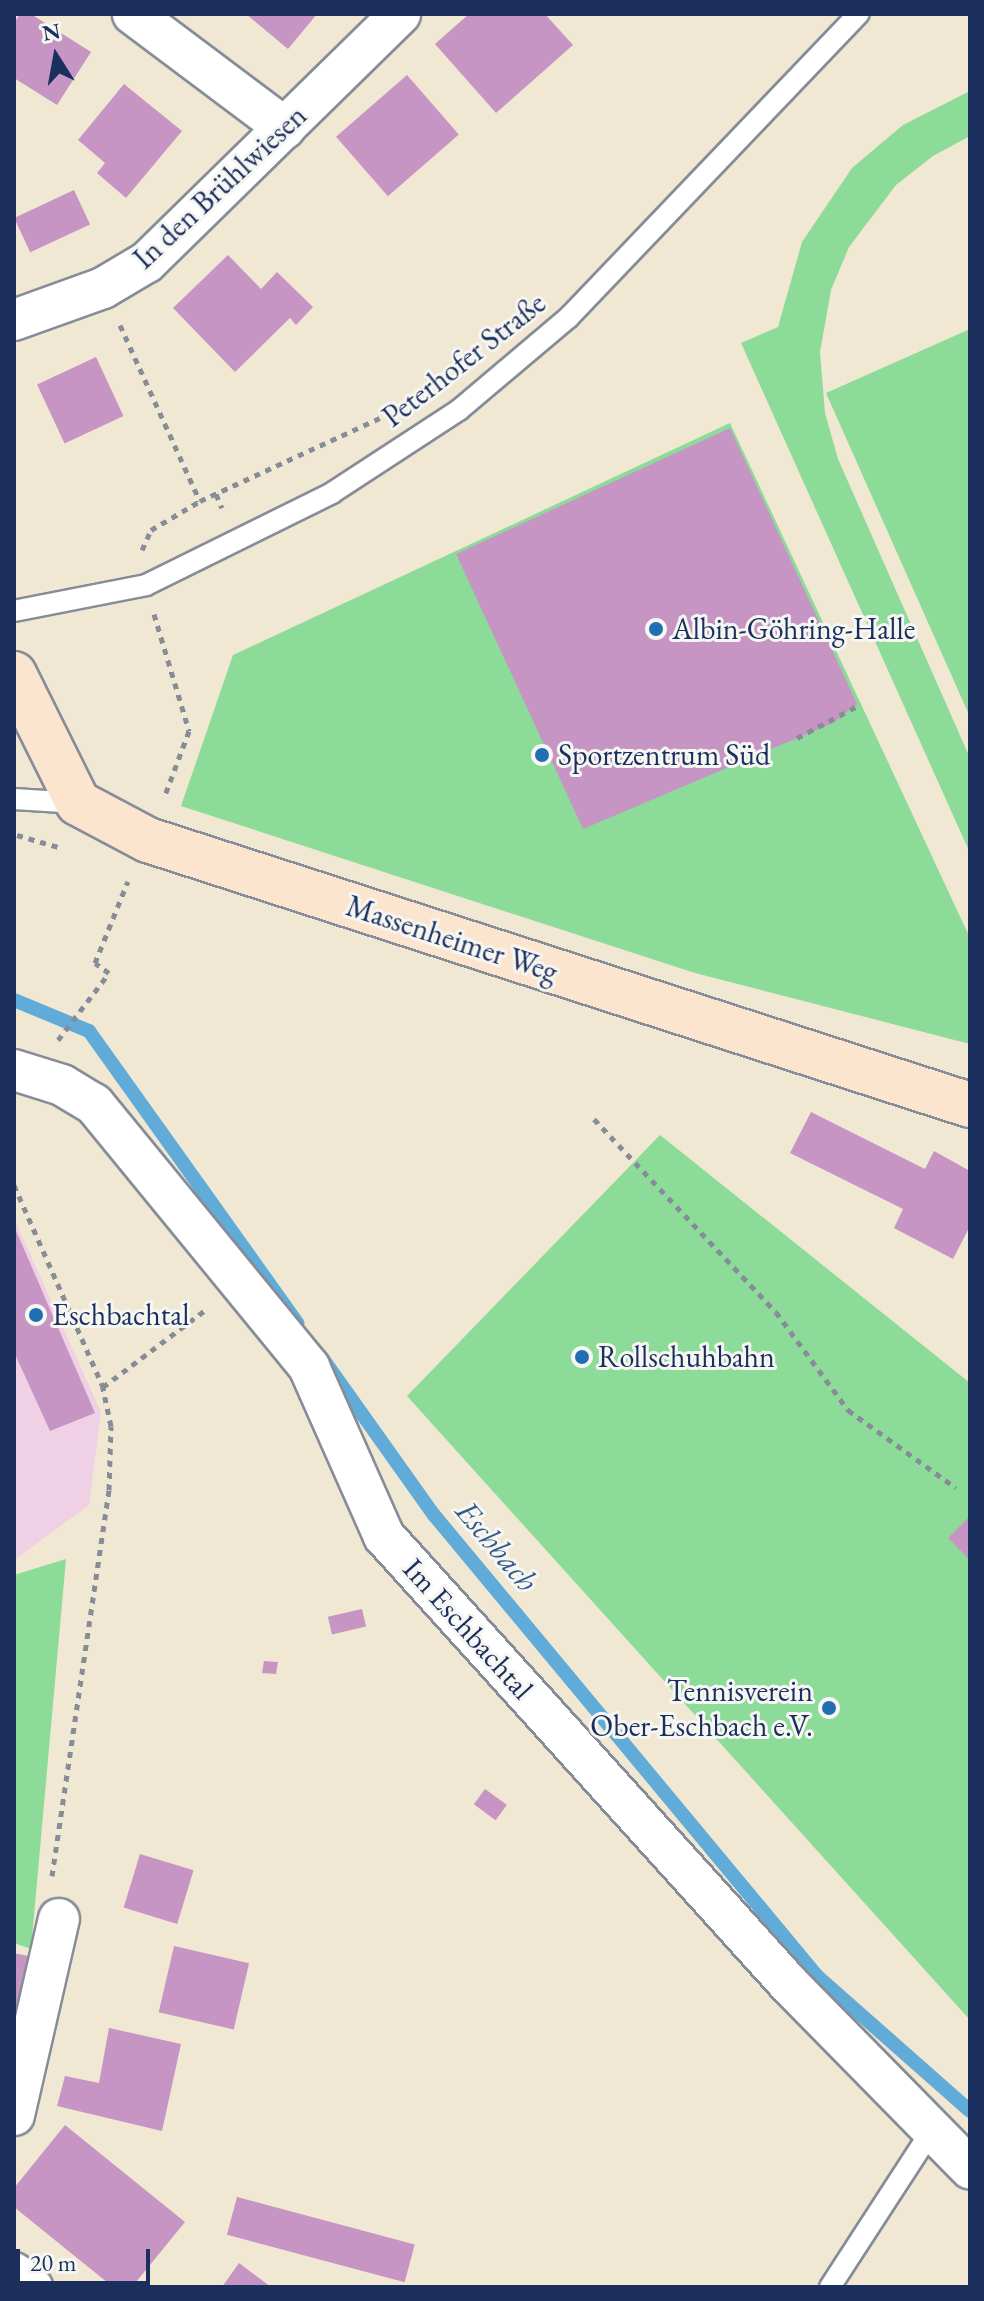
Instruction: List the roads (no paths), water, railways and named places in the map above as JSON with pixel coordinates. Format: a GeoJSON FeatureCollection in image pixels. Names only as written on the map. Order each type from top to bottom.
{"type":"FeatureCollection","features":[{"type":"Feature","properties":{"kind":"street"},"geometry":{"type":"LineString","coordinates":[[133,14],[285,128]]}},
{"type":"Feature","properties":{"kind":"street","name":"In den Brühlwiesen"},"geometry":{"type":"LineString","coordinates":[[14,320],[103,288],[147,262],[400,14]]}},
{"type":"Feature","properties":{"kind":"street"},"geometry":{"type":"LineString","coordinates":[[14,674],[78,803]]}},
{"type":"Feature","properties":{"kind":"street","name":"Massenheimer Weg"},"geometry":{"type":"LineString","coordinates":[[78,803],[140,854],[970,1105]]}},
{"type":"Feature","properties":{"kind":"street","name":"Im Eschbachtal"},"geometry":{"type":"LineString","coordinates":[[31,1062],[94,1104],[309,1367],[384,1536],[788,1983],[970,2168]]}},
{"type":"Feature","properties":{"kind":"street"},"geometry":{"type":"LineString","coordinates":[[14,2115],[59,1919]]}},
{"type":"Feature","properties":{"kind":"street"},"geometry":{"type":"LineString","coordinates":[[14,2273],[32,2287]]}},
{"type":"Feature","properties":{"kind":"lane","name":"Peterhofer Straße"},"geometry":{"type":"LineString","coordinates":[[14,611],[146,585],[332,493],[459,410],[568,318],[859,14]]}},
{"type":"Feature","properties":{"kind":"lane"},"geometry":{"type":"LineString","coordinates":[[14,799],[78,803]]}},
{"type":"Feature","properties":{"kind":"lane"},"geometry":{"type":"LineString","coordinates":[[830,2287],[932,2130]]}},
{"type":"Feature","properties":{"kind":"waterway","name":"Eschbach"},"geometry":{"type":"LineString","coordinates":[[14,1000],[89,1031],[297,1323]]}},
{"type":"Feature","properties":{"kind":"waterway","name":"Eschbach"},"geometry":{"type":"LineString","coordinates":[[323,1359],[434,1515],[817,1976],[970,2111]]}},
{"type":"Feature","properties":{"kind":"place","name":"Albin-Göhring-Halle"},"geometry":{"type":"Point","coordinates":[656,629]}},
{"type":"Feature","properties":{"kind":"place","name":"Sportzentrum Süd"},"geometry":{"type":"Point","coordinates":[542,755]}},
{"type":"Feature","properties":{"kind":"place","name":"Eschbachtal"},"geometry":{"type":"Point","coordinates":[36,1315]}},
{"type":"Feature","properties":{"kind":"place","name":"Rollschuhbahn"},"geometry":{"type":"Point","coordinates":[582,1357]}},
{"type":"Feature","properties":{"kind":"place","name":"Tennisverein Ober-Eschbach e.V."},"geometry":{"type":"Point","coordinates":[829,1708]}}]}
